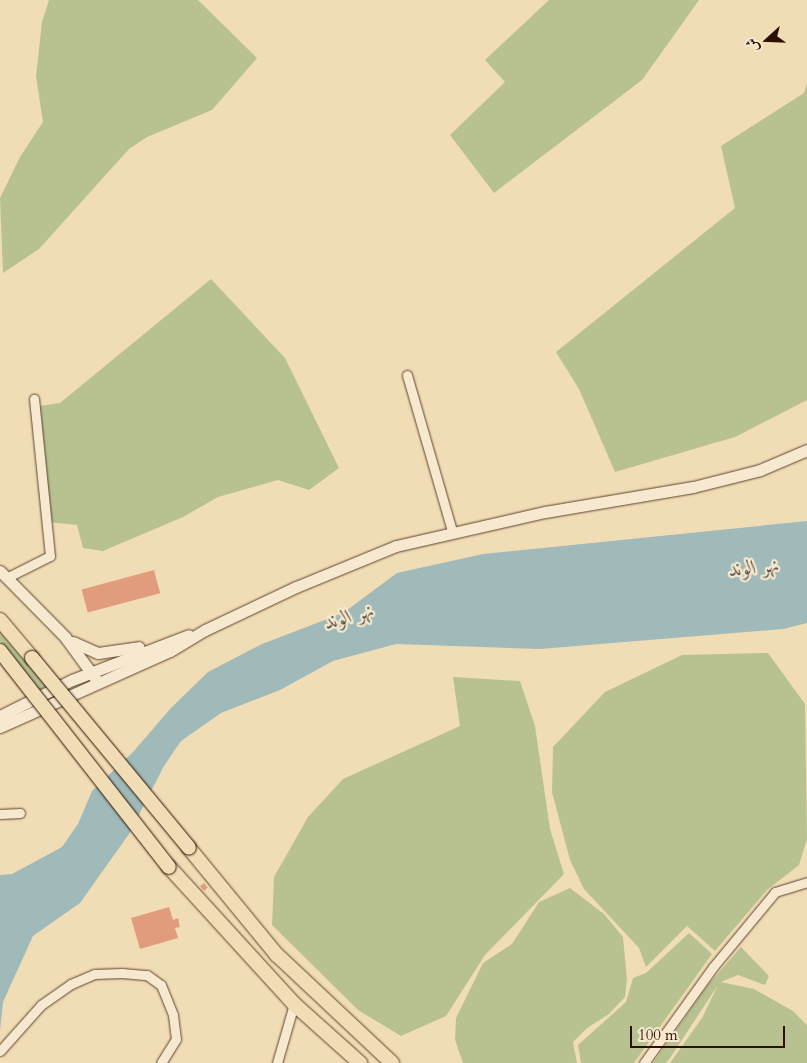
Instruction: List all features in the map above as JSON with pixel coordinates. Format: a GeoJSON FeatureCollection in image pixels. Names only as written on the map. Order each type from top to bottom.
{"type":"FeatureCollection","features":[{"type":"Feature","properties":{"kind":"main road"},"geometry":{"type":"LineString","coordinates":[[0,620],[277,955],[392,1063]]}},
{"type":"Feature","properties":{"kind":"main road"},"geometry":{"type":"LineString","coordinates":[[0,651],[169,867],[294,1004],[360,1063]]}},
{"type":"Feature","properties":{"kind":"street"},"geometry":{"type":"LineString","coordinates":[[407,375],[452,532]]}},
{"type":"Feature","properties":{"kind":"street"},"geometry":{"type":"LineString","coordinates":[[34,399],[50,556],[3,574],[65,636],[94,677]]}},
{"type":"Feature","properties":{"kind":"street"},"geometry":{"type":"LineString","coordinates":[[0,716],[94,677],[170,651],[205,630],[347,565],[396,546],[452,532],[693,488],[760,470],[807,450]]}},
{"type":"Feature","properties":{"kind":"street"},"geometry":{"type":"LineString","coordinates":[[65,636],[82,648],[98,653],[165,641],[205,630]]}},
{"type":"Feature","properties":{"kind":"street"},"geometry":{"type":"LineString","coordinates":[[0,727],[165,641]]}},
{"type":"Feature","properties":{"kind":"street"},"geometry":{"type":"LineString","coordinates":[[0,814],[20,813]]}},
{"type":"Feature","properties":{"kind":"street"},"geometry":{"type":"LineString","coordinates":[[644,1063],[712,967],[775,892],[807,882]]}},
{"type":"Feature","properties":{"kind":"street"},"geometry":{"type":"LineString","coordinates":[[0,1051],[41,1005],[71,984],[94,974],[122,973],[147,975],[161,985],[173,1015],[176,1039],[161,1063]]}},
{"type":"Feature","properties":{"kind":"street"},"geometry":{"type":"LineString","coordinates":[[277,1063],[294,1004]]}},
{"type":"Feature","properties":{"kind":"green space"},"geometry":{"type":"Polygon","coordinates":[[[49,0],[198,0],[257,58],[212,110],[147,137],[129,149],[39,249],[3,273],[0,198],[20,157],[43,122],[36,76],[42,22],[49,0]]]}},
{"type":"Feature","properties":{"kind":"green space"},"geometry":{"type":"Polygon","coordinates":[[[549,0],[699,0],[642,80],[494,193],[450,135],[505,82],[485,60],[549,0]]]}},
{"type":"Feature","properties":{"kind":"green space"},"geometry":{"type":"Polygon","coordinates":[[[807,83],[807,400],[735,437],[615,472],[579,389],[556,352],[735,208],[721,146],[804,93],[807,83]]]}},
{"type":"Feature","properties":{"kind":"green space"},"geometry":{"type":"Polygon","coordinates":[[[211,279],[285,358],[339,468],[309,490],[278,480],[218,497],[183,517],[103,551],[83,548],[77,525],[47,522],[34,419],[40,406],[60,403],[211,279]]]}},
{"type":"Feature","properties":{"kind":"green space"},"geometry":{"type":"Polygon","coordinates":[[[0,629],[54,697],[47,701],[0,641],[0,629]]]}},
{"type":"Feature","properties":{"kind":"green space"},"geometry":{"type":"Polygon","coordinates":[[[768,653],[805,704],[807,839],[799,865],[767,890],[715,951],[687,926],[646,967],[639,948],[584,889],[570,860],[552,792],[553,747],[605,692],[682,655],[768,653]]]}},
{"type":"Feature","properties":{"kind":"green space"},"geometry":{"type":"Polygon","coordinates":[[[453,677],[520,681],[535,726],[550,829],[564,874],[485,955],[446,1016],[401,1036],[358,1010],[272,925],[274,877],[308,817],[343,779],[460,726],[453,677]]]}},
{"type":"Feature","properties":{"kind":"green space"},"geometry":{"type":"Polygon","coordinates":[[[570,888],[604,914],[623,937],[627,979],[625,997],[609,1014],[587,1028],[573,1042],[577,1063],[463,1063],[455,1040],[456,1018],[483,963],[512,944],[539,902],[570,888]]]}},
{"type":"Feature","properties":{"kind":"green space"},"geometry":{"type":"Polygon","coordinates":[[[689,933],[712,954],[634,1063],[581,1063],[578,1045],[626,1002],[633,978],[646,973],[689,933]]]}},
{"type":"Feature","properties":{"kind":"green space"},"geometry":{"type":"Polygon","coordinates":[[[741,947],[769,976],[765,985],[738,975],[721,982],[754,989],[793,1011],[807,1025],[807,1063],[670,1063],[702,1018],[718,985],[666,1063],[653,1063],[707,986],[741,947]]]}},
{"type":"Feature","properties":{"kind":"water","name":"نهر الوند"},"geometry":{"type":"Polygon","coordinates":[[[807,521],[807,623],[783,629],[540,649],[396,644],[333,661],[280,690],[221,713],[181,741],[164,766],[129,834],[80,903],[33,936],[3,1002],[0,1031],[0,875],[12,874],[62,847],[78,824],[92,791],[133,752],[171,708],[208,672],[262,644],[343,613],[397,573],[483,554],[807,521]]]}},
{"type":"Feature","properties":{"kind":"building"},"geometry":{"type":"Polygon","coordinates":[[[154,570],[160,593],[88,613],[82,589],[154,570]]]}},
{"type":"Feature","properties":{"kind":"building"},"geometry":{"type":"Polygon","coordinates":[[[204,883],[208,888],[204,891],[200,886],[204,883]]]}},
{"type":"Feature","properties":{"kind":"building"},"geometry":{"type":"Polygon","coordinates":[[[169,907],[173,920],[178,918],[180,927],[175,928],[178,938],[140,949],[131,918],[169,907]]]}}]}
